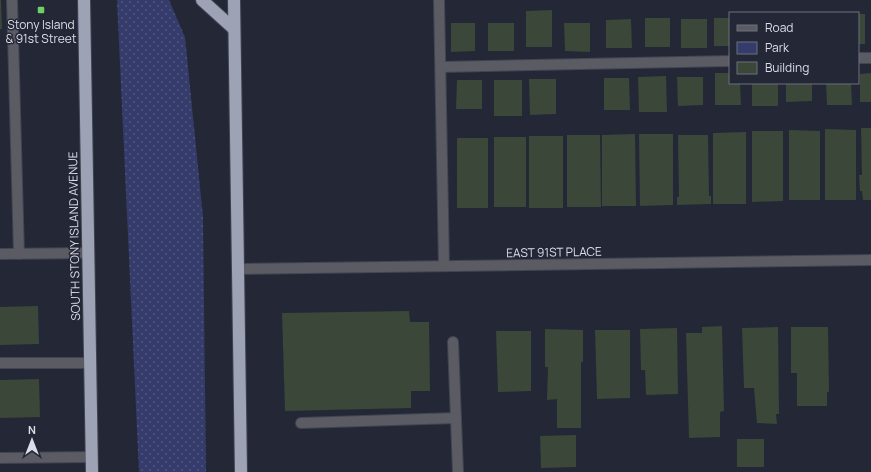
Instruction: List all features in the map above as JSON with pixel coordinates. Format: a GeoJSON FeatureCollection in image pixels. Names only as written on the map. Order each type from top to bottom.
{"type":"FeatureCollection","features":[{"type":"Feature","properties":{"kind":"highway","name":"SOUTH STONY ISLAND AVENUE"},"geometry":{"type":"LineString","coordinates":[[84,0],[92,472]]}},
{"type":"Feature","properties":{"kind":"highway"},"geometry":{"type":"LineString","coordinates":[[202,0],[234,29]]}},
{"type":"Feature","properties":{"kind":"highway"},"geometry":{"type":"LineString","coordinates":[[234,0],[241,472]]}},
{"type":"Feature","properties":{"kind":"street"},"geometry":{"type":"LineString","coordinates":[[12,0],[19,254]]}},
{"type":"Feature","properties":{"kind":"street"},"geometry":{"type":"LineString","coordinates":[[440,0],[444,266]]}},
{"type":"Feature","properties":{"kind":"street"},"geometry":{"type":"LineString","coordinates":[[859,58],[871,58]]}},
{"type":"Feature","properties":{"kind":"street"},"geometry":{"type":"LineString","coordinates":[[440,67],[729,61]]}},
{"type":"Feature","properties":{"kind":"street"},"geometry":{"type":"LineString","coordinates":[[0,254],[88,253]]}},
{"type":"Feature","properties":{"kind":"street","name":"EAST 91ST PLACE"},"geometry":{"type":"LineString","coordinates":[[238,269],[871,260]]}},
{"type":"Feature","properties":{"kind":"street"},"geometry":{"type":"LineString","coordinates":[[453,342],[458,472]]}},
{"type":"Feature","properties":{"kind":"street"},"geometry":{"type":"LineString","coordinates":[[0,364],[90,363]]}},
{"type":"Feature","properties":{"kind":"street"},"geometry":{"type":"LineString","coordinates":[[301,423],[456,418]]}},
{"type":"Feature","properties":{"kind":"street"},"geometry":{"type":"LineString","coordinates":[[0,458],[92,457]]}},
{"type":"Feature","properties":{"kind":"green space"},"geometry":{"type":"Polygon","coordinates":[[[117,0],[169,0],[185,37],[203,217],[206,472],[139,472],[117,0]]]}},
{"type":"Feature","properties":{"kind":"building"},"geometry":{"type":"Polygon","coordinates":[[[1,0],[2,29],[0,29],[1,0]]]}},
{"type":"Feature","properties":{"kind":"building"},"geometry":{"type":"Polygon","coordinates":[[[552,10],[552,47],[526,47],[526,11],[552,10]]]}},
{"type":"Feature","properties":{"kind":"building"},"geometry":{"type":"Polygon","coordinates":[[[859,14],[865,14],[865,44],[859,44],[859,14]]]}},
{"type":"Feature","properties":{"kind":"building"},"geometry":{"type":"Polygon","coordinates":[[[645,18],[670,18],[670,47],[645,47],[645,18]]]}},
{"type":"Feature","properties":{"kind":"building"},"geometry":{"type":"Polygon","coordinates":[[[714,18],[729,18],[729,46],[714,46],[714,18]]]}},
{"type":"Feature","properties":{"kind":"building"},"geometry":{"type":"Polygon","coordinates":[[[631,19],[632,48],[606,48],[606,20],[631,19]]]}},
{"type":"Feature","properties":{"kind":"building"},"geometry":{"type":"Polygon","coordinates":[[[681,19],[707,19],[707,48],[681,48],[681,19]]]}},
{"type":"Feature","properties":{"kind":"building"},"geometry":{"type":"Polygon","coordinates":[[[451,23],[475,23],[475,51],[451,52],[451,23]]]}},
{"type":"Feature","properties":{"kind":"building"},"geometry":{"type":"Polygon","coordinates":[[[488,23],[514,23],[514,51],[488,51],[488,23]]]}},
{"type":"Feature","properties":{"kind":"building"},"geometry":{"type":"Polygon","coordinates":[[[564,23],[590,23],[590,52],[565,51],[564,23]]]}},
{"type":"Feature","properties":{"kind":"building"},"geometry":{"type":"Polygon","coordinates":[[[715,73],[729,73],[729,84],[740,84],[741,105],[715,105],[715,73]]]}},
{"type":"Feature","properties":{"kind":"building"},"geometry":{"type":"Polygon","coordinates":[[[871,73],[871,102],[860,102],[860,74],[871,73]]]}},
{"type":"Feature","properties":{"kind":"building"},"geometry":{"type":"Polygon","coordinates":[[[666,76],[667,112],[639,112],[638,77],[666,76]]]}},
{"type":"Feature","properties":{"kind":"building"},"geometry":{"type":"Polygon","coordinates":[[[677,77],[703,77],[703,105],[678,106],[677,77]]]}},
{"type":"Feature","properties":{"kind":"building"},"geometry":{"type":"Polygon","coordinates":[[[604,78],[629,78],[630,110],[604,110],[604,78]]]}},
{"type":"Feature","properties":{"kind":"building"},"geometry":{"type":"Polygon","coordinates":[[[529,79],[556,79],[556,114],[530,115],[529,79]]]}},
{"type":"Feature","properties":{"kind":"building"},"geometry":{"type":"Polygon","coordinates":[[[457,80],[482,80],[482,109],[456,109],[457,80]]]}},
{"type":"Feature","properties":{"kind":"building"},"geometry":{"type":"Polygon","coordinates":[[[494,80],[522,80],[522,116],[494,116],[494,80]]]}},
{"type":"Feature","properties":{"kind":"building"},"geometry":{"type":"Polygon","coordinates":[[[752,84],[778,84],[778,106],[752,106],[752,84]]]}},
{"type":"Feature","properties":{"kind":"building"},"geometry":{"type":"Polygon","coordinates":[[[786,84],[812,84],[812,101],[786,102],[786,84]]]}},
{"type":"Feature","properties":{"kind":"building"},"geometry":{"type":"Polygon","coordinates":[[[826,84],[851,84],[852,105],[827,105],[826,84]]]}},
{"type":"Feature","properties":{"kind":"building"},"geometry":{"type":"Polygon","coordinates":[[[861,128],[871,128],[871,200],[863,200],[862,191],[860,191],[859,175],[862,175],[861,128]]]}},
{"type":"Feature","properties":{"kind":"building"},"geometry":{"type":"Polygon","coordinates":[[[825,129],[856,130],[856,200],[825,200],[825,129]]]}},
{"type":"Feature","properties":{"kind":"building"},"geometry":{"type":"Polygon","coordinates":[[[789,130],[820,131],[820,200],[789,200],[789,130]]]}},
{"type":"Feature","properties":{"kind":"building"},"geometry":{"type":"Polygon","coordinates":[[[752,131],[783,131],[783,201],[752,202],[752,131]]]}},
{"type":"Feature","properties":{"kind":"building"},"geometry":{"type":"Polygon","coordinates":[[[746,132],[746,204],[713,204],[713,133],[746,132]]]}},
{"type":"Feature","properties":{"kind":"building"},"geometry":{"type":"Polygon","coordinates":[[[635,134],[636,206],[602,206],[602,135],[635,134]]]}},
{"type":"Feature","properties":{"kind":"building"},"geometry":{"type":"Polygon","coordinates":[[[639,134],[673,134],[673,205],[640,206],[639,134]]]}},
{"type":"Feature","properties":{"kind":"building"},"geometry":{"type":"Polygon","coordinates":[[[567,135],[600,135],[601,207],[567,207],[567,135]]]}},
{"type":"Feature","properties":{"kind":"building"},"geometry":{"type":"Polygon","coordinates":[[[678,135],[708,135],[709,196],[711,196],[711,204],[677,205],[677,197],[679,197],[678,135]]]}},
{"type":"Feature","properties":{"kind":"building"},"geometry":{"type":"Polygon","coordinates":[[[529,136],[563,136],[563,208],[529,208],[529,136]]]}},
{"type":"Feature","properties":{"kind":"building"},"geometry":{"type":"Polygon","coordinates":[[[494,137],[526,137],[526,207],[494,207],[494,137]]]}},
{"type":"Feature","properties":{"kind":"building"},"geometry":{"type":"Polygon","coordinates":[[[457,138],[488,138],[488,208],[457,208],[457,138]]]}},
{"type":"Feature","properties":{"kind":"building"},"geometry":{"type":"Polygon","coordinates":[[[38,306],[39,344],[0,345],[0,307],[38,306]]]}},
{"type":"Feature","properties":{"kind":"building"},"geometry":{"type":"Polygon","coordinates":[[[409,311],[410,322],[429,322],[430,391],[411,391],[411,408],[285,411],[282,313],[409,311]]]}},
{"type":"Feature","properties":{"kind":"building"},"geometry":{"type":"Polygon","coordinates":[[[722,326],[724,411],[720,412],[720,437],[689,438],[686,333],[702,333],[702,327],[722,326]]]}},
{"type":"Feature","properties":{"kind":"building"},"geometry":{"type":"Polygon","coordinates":[[[778,327],[779,414],[776,414],[777,424],[757,423],[754,388],[744,388],[742,328],[778,327]]]}},
{"type":"Feature","properties":{"kind":"building"},"geometry":{"type":"Polygon","coordinates":[[[791,327],[828,327],[829,392],[827,392],[827,406],[797,406],[797,373],[791,373],[791,327]]]}},
{"type":"Feature","properties":{"kind":"building"},"geometry":{"type":"Polygon","coordinates":[[[677,328],[678,394],[646,395],[645,370],[641,370],[640,329],[677,328]]]}},
{"type":"Feature","properties":{"kind":"building"},"geometry":{"type":"Polygon","coordinates":[[[545,329],[583,330],[583,362],[581,362],[581,428],[557,428],[557,399],[547,400],[548,367],[545,367],[545,329]]]}},
{"type":"Feature","properties":{"kind":"building"},"geometry":{"type":"Polygon","coordinates":[[[595,330],[630,330],[630,398],[597,399],[595,330]]]}},
{"type":"Feature","properties":{"kind":"building"},"geometry":{"type":"Polygon","coordinates":[[[496,331],[531,331],[531,391],[498,392],[496,331]]]}},
{"type":"Feature","properties":{"kind":"building"},"geometry":{"type":"Polygon","coordinates":[[[39,379],[40,417],[0,418],[0,380],[39,379]]]}},
{"type":"Feature","properties":{"kind":"building"},"geometry":{"type":"Polygon","coordinates":[[[576,435],[576,467],[541,468],[540,436],[576,435]]]}},
{"type":"Feature","properties":{"kind":"building"},"geometry":{"type":"Polygon","coordinates":[[[737,439],[764,439],[764,467],[737,467],[737,439]]]}},
{"type":"Feature","properties":{"kind":"place","name":"Stony Island & 91st Street"},"geometry":{"type":"Point","coordinates":[41,10]}}]}
